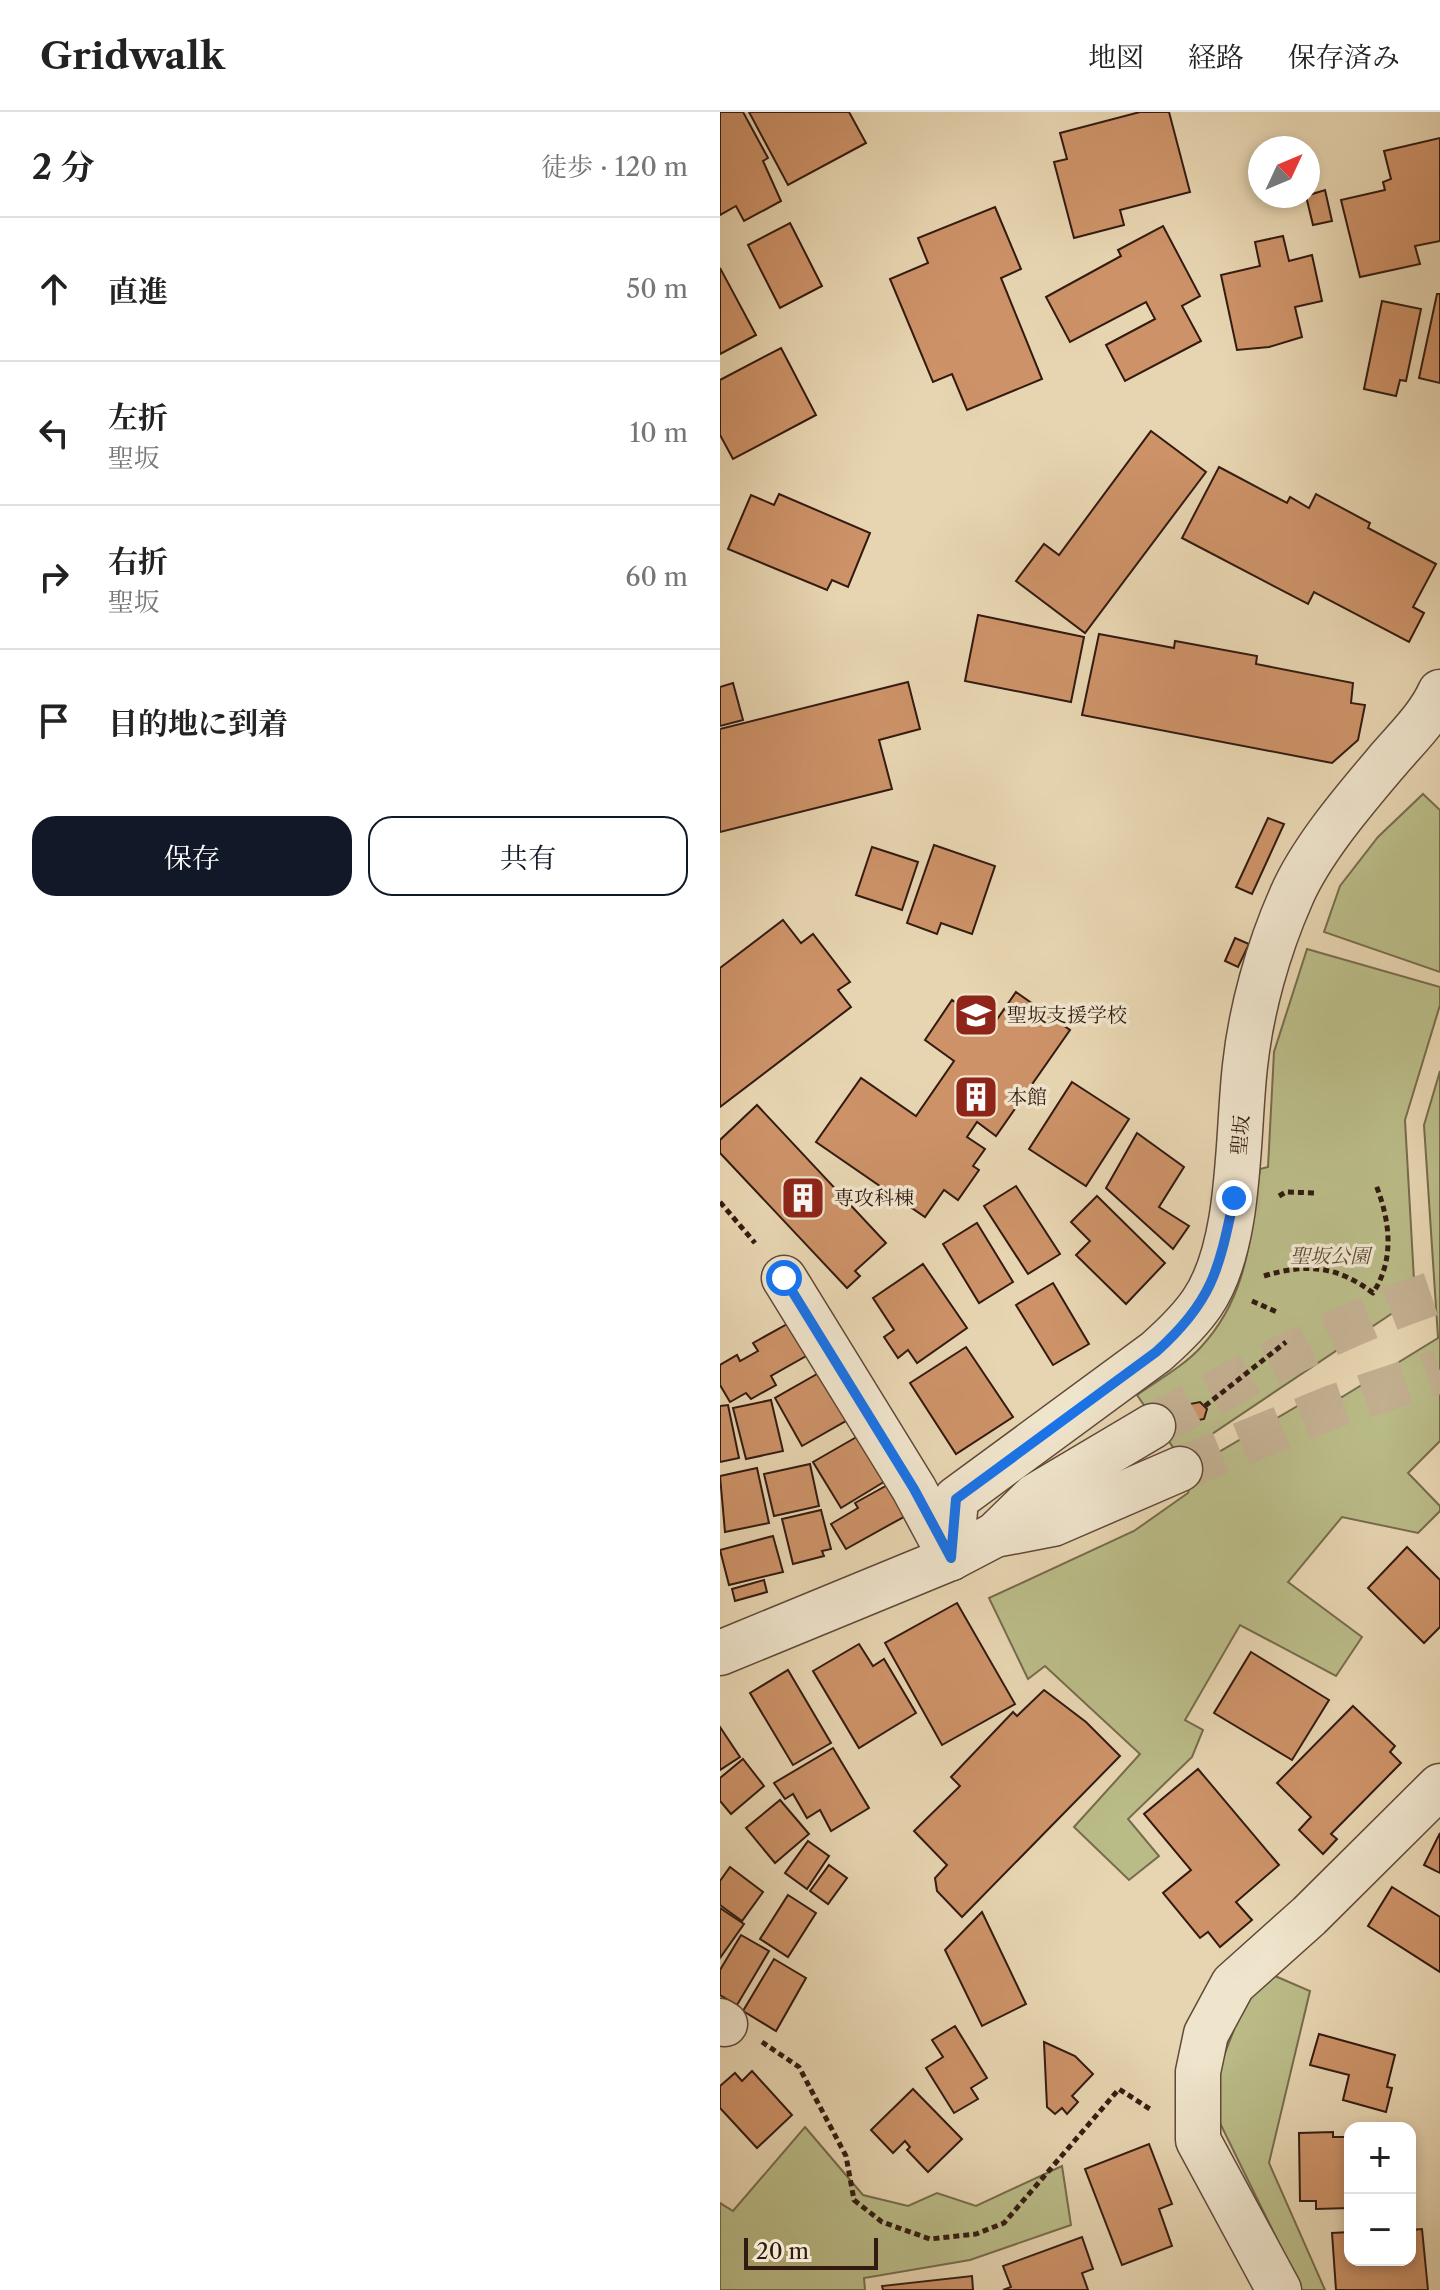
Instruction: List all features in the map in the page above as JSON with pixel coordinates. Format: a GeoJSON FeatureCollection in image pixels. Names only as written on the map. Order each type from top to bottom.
{"type":"FeatureCollection","features":[{"type":"Feature","properties":{"kind":"street","name":"聖坂"},"geometry":{"type":"LineString","coordinates":[[951,1558],[956,1499],[1156,1352],[1185,1326],[1204,1301],[1220,1261],[1234,1198],[1245,1065],[1257,998],[1291,896],[1305,870],[1375,776],[1434,707],[1440,692]]}},
{"type":"Feature","properties":{"kind":"street"},"geometry":{"type":"LineString","coordinates":[[784,1278],[914,1489],[951,1558]]}},
{"type":"Feature","properties":{"kind":"street"},"geometry":{"type":"LineString","coordinates":[[720,1653],[951,1558],[995,1535],[1035,1496],[1153,1426]]}},
{"type":"Feature","properties":{"kind":"street"},"geometry":{"type":"LineString","coordinates":[[995,1535],[1053,1524],[1180,1469]]}},
{"type":"Feature","properties":{"kind":"street"},"geometry":{"type":"LineString","coordinates":[[1279,2290],[1198,2140],[1198,2072],[1206,2034],[1233,1984],[1309,1916],[1440,1786]]}},
{"type":"Feature","properties":{"kind":"path"},"geometry":{"type":"LineString","coordinates":[[1253,1279],[1305,1265],[1356,1280],[1372,1295],[1381,1280],[1388,1247],[1385,1208],[1376,1185]]}},
{"type":"Feature","properties":{"kind":"path"},"geometry":{"type":"LineString","coordinates":[[1271,1205],[1286,1192],[1315,1193]]}},
{"type":"Feature","properties":{"kind":"path"},"geometry":{"type":"LineString","coordinates":[[720,1202],[784,1278]]}},
{"type":"Feature","properties":{"kind":"path"},"geometry":{"type":"LineString","coordinates":[[1205,1406],[1286,1342]]}},
{"type":"Feature","properties":{"kind":"path"},"geometry":{"type":"LineString","coordinates":[[723,2022],[776,2050],[799,2067],[846,2156],[854,2200],[882,2222],[930,2239],[976,2234],[1004,2223],[1119,2089],[1198,2140]]}},
{"type":"Feature","properties":{"kind":"green space"},"geometry":{"type":"Polygon","coordinates":[[[1423,794],[1440,810],[1440,972],[1324,932],[1340,886],[1378,837],[1423,794]]]}},
{"type":"Feature","properties":{"kind":"green space","name":"聖坂公園"},"geometry":{"type":"Polygon","coordinates":[[[1307,949],[1440,987],[1440,1005],[1405,1120],[1415,1298],[1179,1456],[1137,1395],[1179,1367],[1201,1347],[1229,1307],[1238,1285],[1250,1241],[1260,1169],[1268,1167],[1274,1052],[1307,949]]]}},
{"type":"Feature","properties":{"kind":"green space"},"geometry":{"type":"Polygon","coordinates":[[[1440,1071],[1440,1441],[1408,1473],[1440,1506],[1440,1511],[1418,1533],[1342,1517],[1288,1582],[1362,1637],[1336,1676],[1240,1625],[1185,1720],[1203,1730],[1192,1757],[1128,1819],[1159,1856],[1129,1880],[1074,1827],[1140,1754],[1045,1666],[1028,1679],[989,1598],[1134,1531],[1188,1493],[1195,1466],[1318,1394],[1342,1397],[1438,1338],[1424,1125],[1440,1071]]]}},
{"type":"Feature","properties":{"kind":"green space"},"geometry":{"type":"Polygon","coordinates":[[[1275,1976],[1310,1991],[1269,2163],[1325,2290],[1302,2290],[1218,2119],[1220,2066],[1245,2001],[1275,1976]]]}},
{"type":"Feature","properties":{"kind":"green space"},"geometry":{"type":"Polygon","coordinates":[[[805,2127],[863,2195],[908,2206],[937,2193],[976,2206],[1062,2166],[1071,2225],[970,2260],[864,2278],[865,2290],[720,2290],[720,2203],[733,2211],[805,2127]]]}},
{"type":"Feature","properties":{"kind":"building"},"geometry":{"type":"Polygon","coordinates":[[[720,112],[743,112],[768,158],[763,161],[781,201],[744,221],[736,206],[720,215],[720,112]]]}},
{"type":"Feature","properties":{"kind":"building"},"geometry":{"type":"Polygon","coordinates":[[[749,112],[849,112],[866,143],[788,185],[749,112]]]}},
{"type":"Feature","properties":{"kind":"building"},"geometry":{"type":"Polygon","coordinates":[[[1140,112],[1169,112],[1190,192],[1120,210],[1124,225],[1074,238],[1054,162],[1067,159],[1060,133],[1140,112]]]}},
{"type":"Feature","properties":{"kind":"building"},"geometry":{"type":"Polygon","coordinates":[[[1440,138],[1440,241],[1415,246],[1420,264],[1360,277],[1341,200],[1385,190],[1383,182],[1391,179],[1384,151],[1440,138]]]}},
{"type":"Feature","properties":{"kind":"building"},"geometry":{"type":"Polygon","coordinates":[[[1325,190],[1332,221],[1313,225],[1309,208],[1320,208],[1320,192],[1325,190]]]}},
{"type":"Feature","properties":{"kind":"building"},"geometry":{"type":"Polygon","coordinates":[[[995,207],[1021,269],[1001,278],[1042,379],[967,410],[952,374],[933,382],[890,279],[928,263],[918,238],[995,207]]]}},
{"type":"Feature","properties":{"kind":"building"},"geometry":{"type":"Polygon","coordinates":[[[790,223],[822,286],[780,308],[748,245],[790,223]]]}},
{"type":"Feature","properties":{"kind":"building"},"geometry":{"type":"Polygon","coordinates":[[[1163,226],[1200,296],[1182,306],[1201,341],[1125,381],[1106,345],[1155,319],[1146,302],[1070,342],[1046,297],[1121,256],[1118,250],[1163,226]]]}},
{"type":"Feature","properties":{"kind":"building"},"geometry":{"type":"Polygon","coordinates":[[[1283,236],[1289,261],[1312,255],[1322,301],[1295,307],[1302,337],[1269,347],[1237,350],[1221,275],[1260,266],[1255,242],[1283,236]]]}},
{"type":"Feature","properties":{"kind":"building"},"geometry":{"type":"Polygon","coordinates":[[[720,268],[756,335],[720,354],[720,268]]]}},
{"type":"Feature","properties":{"kind":"building"},"geometry":{"type":"Polygon","coordinates":[[[1437,294],[1440,294],[1440,383],[1419,378],[1437,294]]]}},
{"type":"Feature","properties":{"kind":"building"},"geometry":{"type":"Polygon","coordinates":[[[1382,301],[1421,309],[1406,381],[1400,380],[1396,396],[1364,389],[1382,301]]]}},
{"type":"Feature","properties":{"kind":"building"},"geometry":{"type":"Polygon","coordinates":[[[781,348],[816,415],[733,459],[720,435],[720,380],[781,348]]]}},
{"type":"Feature","properties":{"kind":"building"},"geometry":{"type":"Polygon","coordinates":[[[1151,431],[1206,472],[1085,633],[1016,581],[1044,544],[1059,555],[1151,431]]]}},
{"type":"Feature","properties":{"kind":"building"},"geometry":{"type":"Polygon","coordinates":[[[1219,467],[1287,503],[1290,497],[1309,508],[1316,494],[1370,523],[1368,528],[1436,564],[1413,607],[1424,613],[1409,642],[1314,592],[1308,604],[1182,538],[1219,467]]]}},
{"type":"Feature","properties":{"kind":"building"},"geometry":{"type":"Polygon","coordinates":[[[779,494],[870,533],[848,587],[832,580],[827,590],[728,549],[751,495],[774,505],[779,494]]]}},
{"type":"Feature","properties":{"kind":"building"},"geometry":{"type":"Polygon","coordinates":[[[978,615],[1084,637],[1071,702],[965,681],[978,615]]]}},
{"type":"Feature","properties":{"kind":"building"},"geometry":{"type":"Polygon","coordinates":[[[1099,634],[1174,648],[1175,641],[1257,656],[1256,664],[1353,683],[1351,703],[1365,705],[1358,740],[1332,763],[1082,715],[1099,634]]]}},
{"type":"Feature","properties":{"kind":"building"},"geometry":{"type":"Polygon","coordinates":[[[908,682],[920,729],[879,740],[892,789],[720,832],[720,729],[908,682]]]}},
{"type":"Feature","properties":{"kind":"building"},"geometry":{"type":"Polygon","coordinates":[[[733,683],[743,720],[720,726],[720,687],[733,683]]]}},
{"type":"Feature","properties":{"kind":"building"},"geometry":{"type":"Polygon","coordinates":[[[1268,818],[1284,824],[1252,894],[1236,887],[1268,818]]]}},
{"type":"Feature","properties":{"kind":"building"},"geometry":{"type":"Polygon","coordinates":[[[934,845],[995,866],[972,934],[941,923],[937,934],[907,923],[934,845]]]}},
{"type":"Feature","properties":{"kind":"building"},"geometry":{"type":"Polygon","coordinates":[[[872,847],[918,862],[902,910],[856,895],[872,847]]]}},
{"type":"Feature","properties":{"kind":"building"},"geometry":{"type":"Polygon","coordinates":[[[783,920],[801,943],[813,934],[850,982],[838,990],[851,1007],[720,1107],[720,968],[783,920]]]}},
{"type":"Feature","properties":{"kind":"building"},"geometry":{"type":"Polygon","coordinates":[[[1235,938],[1249,944],[1238,967],[1225,961],[1235,938]]]}},
{"type":"Feature","properties":{"kind":"building","name":"本館"},"geometry":{"type":"Polygon","coordinates":[[[1016,992],[1070,1030],[996,1136],[977,1122],[967,1137],[985,1149],[973,1166],[979,1170],[958,1200],[944,1190],[925,1217],[816,1142],[861,1078],[916,1116],[954,1061],[925,1040],[952,1000],[991,1028],[1016,992]]]}},
{"type":"Feature","properties":{"kind":"building"},"geometry":{"type":"Polygon","coordinates":[[[1072,1082],[1129,1119],[1086,1186],[1029,1149],[1072,1082]]]}},
{"type":"Feature","properties":{"kind":"building","name":"専攻科棟"},"geometry":{"type":"Polygon","coordinates":[[[757,1105],[886,1243],[855,1271],[860,1276],[847,1288],[720,1153],[720,1140],[757,1105]]]}},
{"type":"Feature","properties":{"kind":"building"},"geometry":{"type":"Polygon","coordinates":[[[1137,1133],[1184,1167],[1159,1207],[1189,1226],[1173,1249],[1106,1188],[1137,1133]]]}},
{"type":"Feature","properties":{"kind":"building"},"geometry":{"type":"Polygon","coordinates":[[[1016,1186],[1060,1254],[1028,1274],[984,1206],[1016,1186]]]}},
{"type":"Feature","properties":{"kind":"building"},"geometry":{"type":"Polygon","coordinates":[[[1097,1196],[1165,1263],[1126,1304],[1076,1255],[1090,1241],[1071,1222],[1097,1196]]]}},
{"type":"Feature","properties":{"kind":"building"},"geometry":{"type":"Polygon","coordinates":[[[977,1223],[1013,1282],[979,1303],[943,1244],[977,1223]]]}},
{"type":"Feature","properties":{"kind":"building"},"geometry":{"type":"Polygon","coordinates":[[[923,1264],[967,1328],[917,1363],[908,1350],[898,1358],[884,1337],[894,1330],[873,1298],[923,1264]]]}},
{"type":"Feature","properties":{"kind":"building"},"geometry":{"type":"Polygon","coordinates":[[[1053,1283],[1089,1344],[1053,1365],[1016,1305],[1053,1283]]]}},
{"type":"Feature","properties":{"kind":"building"},"geometry":{"type":"Polygon","coordinates":[[[789,1323],[808,1355],[771,1376],[776,1385],[751,1399],[746,1393],[730,1402],[720,1385],[720,1365],[737,1355],[740,1361],[758,1351],[753,1343],[789,1323]]]}},
{"type":"Feature","properties":{"kind":"building"},"geometry":{"type":"Polygon","coordinates":[[[966,1347],[1013,1417],[956,1454],[910,1383],[966,1347]]]}},
{"type":"Feature","properties":{"kind":"building"},"geometry":{"type":"Polygon","coordinates":[[[824,1370],[851,1418],[802,1446],[775,1398],[824,1370]]]}},
{"type":"Feature","properties":{"kind":"building"},"geometry":{"type":"Polygon","coordinates":[[[771,1400],[783,1451],[746,1459],[733,1408],[771,1400]]]}},
{"type":"Feature","properties":{"kind":"building"},"geometry":{"type":"Polygon","coordinates":[[[1200,1402],[1207,1409],[1204,1419],[1194,1421],[1187,1414],[1190,1404],[1200,1402]]]}},
{"type":"Feature","properties":{"kind":"building"},"geometry":{"type":"Polygon","coordinates":[[[728,1405],[739,1458],[720,1462],[720,1406],[728,1405]]]}},
{"type":"Feature","properties":{"kind":"building"},"geometry":{"type":"Polygon","coordinates":[[[860,1435],[887,1480],[841,1508],[813,1462],[860,1435]]]}},
{"type":"Feature","properties":{"kind":"building"},"geometry":{"type":"Polygon","coordinates":[[[810,1464],[819,1506],[774,1516],[764,1474],[810,1464]]]}},
{"type":"Feature","properties":{"kind":"building"},"geometry":{"type":"Polygon","coordinates":[[[757,1468],[769,1523],[725,1532],[720,1476],[757,1468]]]}},
{"type":"Feature","properties":{"kind":"building"},"geometry":{"type":"Polygon","coordinates":[[[891,1483],[909,1514],[846,1549],[831,1524],[858,1508],[855,1503],[891,1483]]]}},
{"type":"Feature","properties":{"kind":"building"},"geometry":{"type":"Polygon","coordinates":[[[821,1510],[831,1549],[822,1551],[824,1556],[793,1564],[782,1519],[821,1510]]]}},
{"type":"Feature","properties":{"kind":"building"},"geometry":{"type":"Polygon","coordinates":[[[773,1536],[783,1572],[729,1585],[720,1550],[773,1536]]]}},
{"type":"Feature","properties":{"kind":"building"},"geometry":{"type":"Polygon","coordinates":[[[1407,1547],[1440,1580],[1440,1627],[1424,1643],[1368,1588],[1407,1547]]]}},
{"type":"Feature","properties":{"kind":"building"},"geometry":{"type":"Polygon","coordinates":[[[764,1580],[767,1592],[735,1601],[732,1589],[764,1580]]]}},
{"type":"Feature","properties":{"kind":"building"},"geometry":{"type":"Polygon","coordinates":[[[957,1603],[1015,1704],[942,1745],[885,1643],[957,1603]]]}},
{"type":"Feature","properties":{"kind":"building"},"geometry":{"type":"Polygon","coordinates":[[[859,1644],[873,1666],[884,1659],[916,1713],[859,1748],[813,1671],[859,1644]]]}},
{"type":"Feature","properties":{"kind":"building"},"geometry":{"type":"Polygon","coordinates":[[[1251,1652],[1329,1700],[1292,1760],[1214,1713],[1251,1652]]]}},
{"type":"Feature","properties":{"kind":"building"},"geometry":{"type":"Polygon","coordinates":[[[788,1670],[831,1743],[793,1765],[750,1693],[788,1670]]]}},
{"type":"Feature","properties":{"kind":"building"},"geometry":{"type":"Polygon","coordinates":[[[1044,1690],[1086,1722],[1120,1756],[962,1917],[937,1891],[935,1878],[947,1865],[914,1831],[960,1786],[951,1777],[1013,1712],[1017,1716],[1044,1690]]]}},
{"type":"Feature","properties":{"kind":"building"},"geometry":{"type":"Polygon","coordinates":[[[1353,1706],[1395,1746],[1390,1752],[1401,1763],[1331,1834],[1337,1839],[1323,1854],[1299,1830],[1311,1817],[1277,1783],[1353,1706]]]}},
{"type":"Feature","properties":{"kind":"building"},"geometry":{"type":"Polygon","coordinates":[[[720,1727],[740,1757],[720,1770],[720,1727]]]}},
{"type":"Feature","properties":{"kind":"building"},"geometry":{"type":"Polygon","coordinates":[[[833,1748],[869,1808],[831,1831],[820,1810],[807,1818],[793,1794],[785,1799],[774,1783],[833,1748]]]}},
{"type":"Feature","properties":{"kind":"building"},"geometry":{"type":"Polygon","coordinates":[[[743,1759],[764,1786],[731,1814],[720,1801],[720,1778],[743,1759]]]}},
{"type":"Feature","properties":{"kind":"building"},"geometry":{"type":"Polygon","coordinates":[[[1198,1769],[1279,1865],[1236,1902],[1252,1920],[1220,1947],[1208,1932],[1200,1938],[1163,1893],[1191,1870],[1144,1814],[1198,1769]]]}},
{"type":"Feature","properties":{"kind":"building"},"geometry":{"type":"Polygon","coordinates":[[[780,1800],[809,1834],[775,1863],[746,1828],[780,1800]]]}},
{"type":"Feature","properties":{"kind":"building"},"geometry":{"type":"Polygon","coordinates":[[[1440,1833],[1440,1873],[1424,1865],[1440,1833]]]}},
{"type":"Feature","properties":{"kind":"building"},"geometry":{"type":"Polygon","coordinates":[[[808,1841],[829,1856],[807,1889],[785,1873],[808,1841]]]}},
{"type":"Feature","properties":{"kind":"building"},"geometry":{"type":"Polygon","coordinates":[[[829,1865],[847,1878],[828,1904],[810,1891],[829,1865]]]}},
{"type":"Feature","properties":{"kind":"building"},"geometry":{"type":"Polygon","coordinates":[[[730,1867],[763,1892],[742,1921],[720,1905],[720,1881],[730,1867]]]}},
{"type":"Feature","properties":{"kind":"building"},"geometry":{"type":"Polygon","coordinates":[[[1392,1887],[1440,1917],[1440,1972],[1368,1926],[1392,1887]]]}},
{"type":"Feature","properties":{"kind":"building"},"geometry":{"type":"Polygon","coordinates":[[[788,1895],[816,1913],[788,1957],[760,1939],[788,1895]]]}},
{"type":"Feature","properties":{"kind":"building"},"geometry":{"type":"Polygon","coordinates":[[[720,1908],[744,1924],[720,1958],[720,1908]]]}},
{"type":"Feature","properties":{"kind":"building"},"geometry":{"type":"Polygon","coordinates":[[[982,1912],[1026,2004],[982,2026],[945,1950],[982,1912]]]}},
{"type":"Feature","properties":{"kind":"building"},"geometry":{"type":"Polygon","coordinates":[[[741,1935],[769,1951],[737,2005],[720,1995],[720,1970],[741,1935]]]}},
{"type":"Feature","properties":{"kind":"building"},"geometry":{"type":"Polygon","coordinates":[[[774,1959],[806,1978],[776,2031],[743,2011],[774,1959]]]}},
{"type":"Feature","properties":{"kind":"building"},"geometry":{"type":"Polygon","coordinates":[[[955,2026],[987,2078],[971,2088],[978,2099],[954,2113],[926,2068],[943,2057],[932,2040],[955,2026]]]}},
{"type":"Feature","properties":{"kind":"building"},"geometry":{"type":"Polygon","coordinates":[[[1319,2034],[1395,2055],[1387,2087],[1392,2088],[1386,2112],[1343,2100],[1349,2075],[1310,2065],[1319,2034]]]}},
{"type":"Feature","properties":{"kind":"building"},"geometry":{"type":"Polygon","coordinates":[[[1044,2042],[1075,2056],[1093,2074],[1072,2096],[1078,2102],[1067,2114],[1062,2108],[1055,2114],[1047,2107],[1044,2042]]]}},
{"type":"Feature","properties":{"kind":"building"},"geometry":{"type":"Polygon","coordinates":[[[752,2071],[792,2115],[757,2148],[720,2108],[720,2086],[735,2073],[742,2081],[752,2071]]]}},
{"type":"Feature","properties":{"kind":"building"},"geometry":{"type":"Polygon","coordinates":[[[913,2089],[962,2139],[928,2172],[907,2150],[910,2147],[905,2141],[893,2153],[871,2130],[913,2089]]]}},
{"type":"Feature","properties":{"kind":"building"},"geometry":{"type":"Polygon","coordinates":[[[1333,2132],[1333,2137],[1344,2137],[1344,2208],[1316,2209],[1316,2201],[1300,2201],[1299,2133],[1333,2132]]]}},
{"type":"Feature","properties":{"kind":"building"},"geometry":{"type":"Polygon","coordinates":[[[1149,2144],[1172,2204],[1159,2209],[1172,2246],[1122,2265],[1085,2169],[1149,2144]]]}},
{"type":"Feature","properties":{"kind":"building"},"geometry":{"type":"Polygon","coordinates":[[[1422,2229],[1428,2290],[1336,2290],[1332,2233],[1344,2232],[1344,2266],[1416,2266],[1416,2230],[1422,2229]]]}},
{"type":"Feature","properties":{"kind":"building"},"geometry":{"type":"Polygon","coordinates":[[[1082,2237],[1093,2269],[1082,2273],[1088,2290],[1003,2290],[1011,2287],[1003,2266],[1082,2237]]]}},
{"type":"Feature","properties":{"kind":"building"},"geometry":{"type":"Polygon","coordinates":[[[972,2276],[973,2290],[883,2290],[882,2286],[972,2276]]]}},
{"type":"Feature","properties":{"kind":"tunnel"},"geometry":{"type":"LineString","coordinates":[[1153,1426],[1330,1335],[1440,1291]]}},
{"type":"Feature","properties":{"kind":"tunnel"},"geometry":{"type":"LineString","coordinates":[[1180,1469],[1335,1406],[1440,1371]]}},
{"type":"Feature","properties":{"kind":"place","name":"聖坂支援学校"},"geometry":{"type":"Point","coordinates":[976,1015]}},
{"type":"Feature","properties":{"kind":"place","name":"本館"},"geometry":{"type":"Point","coordinates":[976,1097]}},
{"type":"Feature","properties":{"kind":"place","name":"専攻科棟"},"geometry":{"type":"Point","coordinates":[803,1198]}},
{"type":"Feature","properties":{"kind":"route"},"geometry":{"type":"LineString","coordinates":[[784,1278],[914,1489],[951,1558],[956,1499],[1156,1352],[1185,1326],[1204,1301],[1220,1261],[1234,1198]]}}]}
